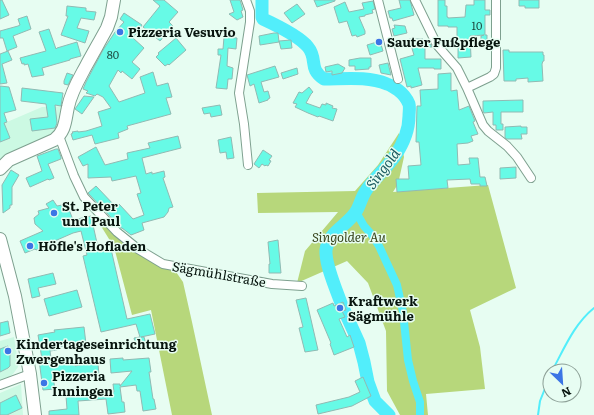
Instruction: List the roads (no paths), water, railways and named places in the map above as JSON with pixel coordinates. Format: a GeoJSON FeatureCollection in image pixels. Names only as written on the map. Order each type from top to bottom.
{"type":"FeatureCollection","features":[{"type":"Feature","properties":{"kind":"main road"},"geometry":{"type":"LineString","coordinates":[[0,169],[9,160],[49,143],[59,136],[63,129],[72,92],[107,28],[111,17],[114,0]]}},
{"type":"Feature","properties":{"kind":"main road"},"geometry":{"type":"LineString","coordinates":[[0,239],[15,296],[30,374],[35,415]]}},
{"type":"Feature","properties":{"kind":"street"},"geometry":{"type":"LineString","coordinates":[[246,0],[250,11],[250,22],[239,93],[248,165]]}},
{"type":"Feature","properties":{"kind":"street"},"geometry":{"type":"LineString","coordinates":[[378,0],[398,79]]}},
{"type":"Feature","properties":{"kind":"street"},"geometry":{"type":"LineString","coordinates":[[415,0],[437,45],[457,68],[483,125],[518,157],[531,178]]}},
{"type":"Feature","properties":{"kind":"street"},"geometry":{"type":"LineString","coordinates":[[467,88],[490,77],[494,74],[496,68],[496,0]]}},
{"type":"Feature","properties":{"kind":"street","name":"Sägmühlstraße"},"geometry":{"type":"LineString","coordinates":[[59,136],[74,176],[84,197],[117,232],[138,249],[162,264],[272,284],[302,286]]}},
{"type":"Feature","properties":{"kind":"street"},"geometry":{"type":"LineString","coordinates":[[0,385],[30,374]]}},
{"type":"Feature","properties":{"kind":"waterway","name":"Singold"},"geometry":{"type":"LineString","coordinates":[[262,0],[263,19],[287,31],[304,43],[311,51],[316,71],[324,79],[356,78],[380,81],[398,90],[409,104],[408,126],[405,137],[398,151],[368,188],[355,213],[334,234],[327,244],[327,262],[341,303]]}},
{"type":"Feature","properties":{"kind":"waterway"},"geometry":{"type":"LineString","coordinates":[[356,212],[364,226],[379,246],[397,285],[403,312],[408,360],[420,402],[420,415]]}},
{"type":"Feature","properties":{"kind":"waterway"},"geometry":{"type":"LineString","coordinates":[[556,363],[575,329],[594,308]]}},
{"type":"Feature","properties":{"kind":"waterway","name":"Singold"},"geometry":{"type":"LineString","coordinates":[[344,310],[359,343],[368,382],[375,401],[389,415]]}},
{"type":"Feature","properties":{"kind":"waterway"},"geometry":{"type":"LineString","coordinates":[[538,415],[542,396]]}},
{"type":"Feature","properties":{"kind":"place","name":"Pizzeria Vesuvio"},"geometry":{"type":"Point","coordinates":[120,32]}},
{"type":"Feature","properties":{"kind":"place","name":"Sauter Fußpflege"},"geometry":{"type":"Point","coordinates":[379,42]}},
{"type":"Feature","properties":{"kind":"place","name":"St. Peter und Paul"},"geometry":{"type":"Point","coordinates":[54,213]}},
{"type":"Feature","properties":{"kind":"place","name":"Höfle's Hofladen"},"geometry":{"type":"Point","coordinates":[30,246]}},
{"type":"Feature","properties":{"kind":"place","name":"Kraftwerk Sägmühle"},"geometry":{"type":"Point","coordinates":[340,308]}},
{"type":"Feature","properties":{"kind":"place","name":"Kindertageseinrichtung Zwergenhaus"},"geometry":{"type":"Point","coordinates":[8,351]}},
{"type":"Feature","properties":{"kind":"place","name":"Pizzeria Inningen"},"geometry":{"type":"Point","coordinates":[44,383]}},
{"type":"Feature","properties":{"kind":"park label","name":"Singolder Au"},"geometry":{"type":"Point","coordinates":[349,237]}}]}
